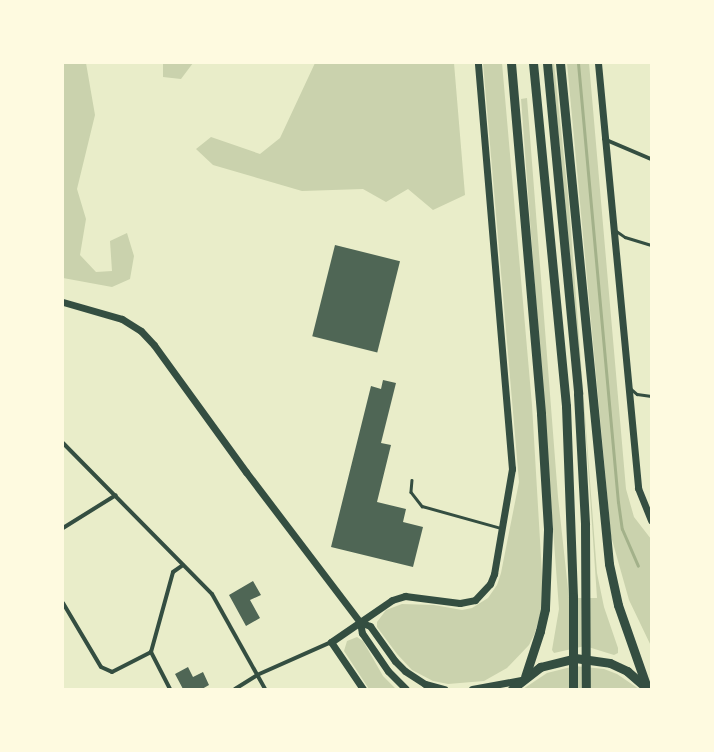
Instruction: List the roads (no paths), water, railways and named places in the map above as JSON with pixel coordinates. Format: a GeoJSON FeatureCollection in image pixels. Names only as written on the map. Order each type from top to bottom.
{"type":"FeatureCollection","features":[{"type":"Feature","properties":{"kind":"main road"},"geometry":{"type":"LineString","coordinates":[[512,63],[542,414],[548,530],[544,609],[540,631],[523,678]]}},
{"type":"Feature","properties":{"kind":"main road"},"geometry":{"type":"LineString","coordinates":[[533,63],[566,406],[573,598],[573,689]]}},
{"type":"Feature","properties":{"kind":"main road"},"geometry":{"type":"LineString","coordinates":[[547,63],[578,394],[587,598],[586,689]]}},
{"type":"Feature","properties":{"kind":"main road"},"geometry":{"type":"LineString","coordinates":[[560,63],[609,564],[618,605],[647,687]]}},
{"type":"Feature","properties":{"kind":"main road"},"geometry":{"type":"LineString","coordinates":[[512,689],[523,678],[557,661],[593,659],[627,671],[647,687]]}},
{"type":"Feature","properties":{"kind":"street"},"geometry":{"type":"LineString","coordinates":[[235,689],[257,675],[331,642],[383,604],[405,596],[460,603],[475,600],[490,584],[494,574],[512,469],[478,63]]}},
{"type":"Feature","properties":{"kind":"street"},"geometry":{"type":"LineString","coordinates":[[598,63],[638,488],[651,520]]}},
{"type":"Feature","properties":{"kind":"street"},"geometry":{"type":"LineString","coordinates":[[604,139],[651,159]]}},
{"type":"Feature","properties":{"kind":"street"},"geometry":{"type":"LineString","coordinates":[[63,302],[122,319],[141,331],[150,340],[246,472],[360,622],[362,634],[388,671],[406,689]]}},
{"type":"Feature","properties":{"kind":"street"},"geometry":{"type":"LineString","coordinates":[[63,443],[116,495],[212,594],[265,689]]}},
{"type":"Feature","properties":{"kind":"street"},"geometry":{"type":"LineString","coordinates":[[63,528],[116,495]]}},
{"type":"Feature","properties":{"kind":"street"},"geometry":{"type":"LineString","coordinates":[[170,689],[151,652],[173,572],[183,565]]}},
{"type":"Feature","properties":{"kind":"street"},"geometry":{"type":"LineString","coordinates":[[63,603],[101,667],[112,672],[151,652]]}},
{"type":"Feature","properties":{"kind":"street"},"geometry":{"type":"LineString","coordinates":[[360,622],[370,626],[405,671],[425,684],[444,689]]}},
{"type":"Feature","properties":{"kind":"street"},"geometry":{"type":"LineString","coordinates":[[331,642],[363,689]]}},
{"type":"Feature","properties":{"kind":"street"},"geometry":{"type":"LineString","coordinates":[[472,689],[523,678]]}},
{"type":"Feature","properties":{"kind":"lane"},"geometry":{"type":"LineString","coordinates":[[613,229],[625,237],[651,245]]}},
{"type":"Feature","properties":{"kind":"lane"},"geometry":{"type":"LineString","coordinates":[[628,386],[637,394],[651,396]]}},
{"type":"Feature","properties":{"kind":"lane"},"geometry":{"type":"LineString","coordinates":[[412,480],[411,492],[422,506],[501,528]]}},
{"type":"Feature","properties":{"kind":"waterway"},"geometry":{"type":"LineString","coordinates":[[578,63],[618,502],[622,529],[638,566]]}}]}
